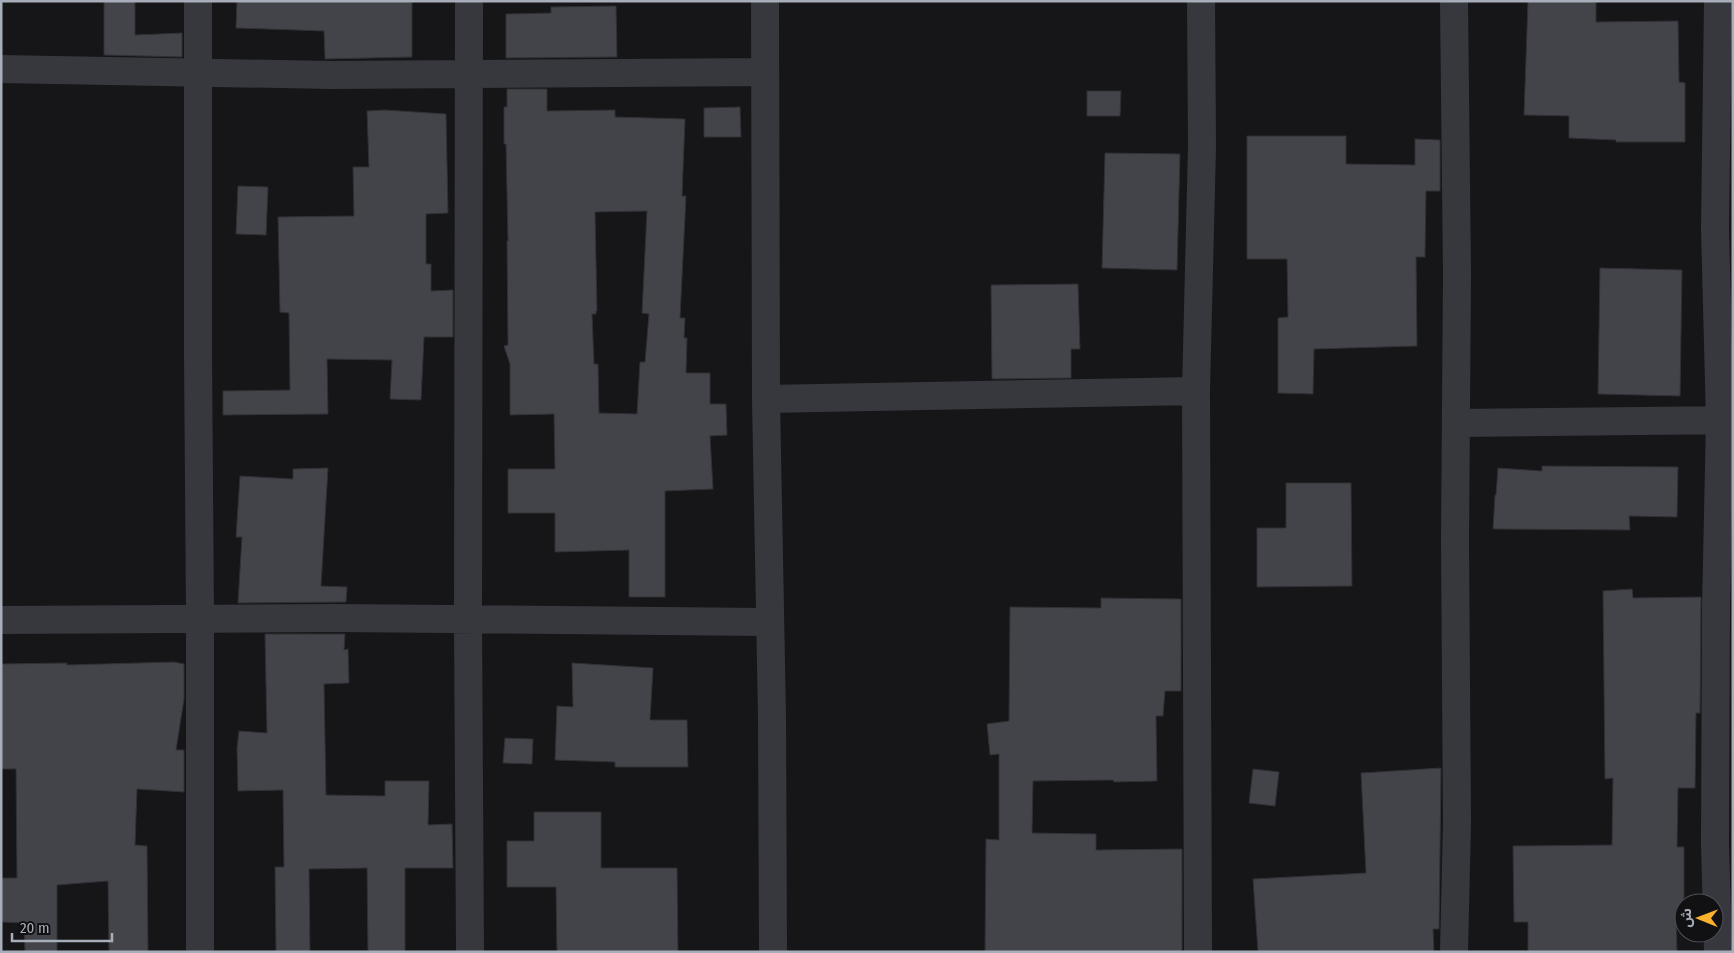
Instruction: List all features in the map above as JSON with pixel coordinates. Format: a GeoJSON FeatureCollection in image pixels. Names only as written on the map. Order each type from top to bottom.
{"type":"FeatureCollection","features":[{"type":"Feature","properties":{"kind":"street"},"geometry":{"type":"LineString","coordinates":[[198,1],[200,952]]}},
{"type":"Feature","properties":{"kind":"street"},"geometry":{"type":"LineString","coordinates":[[469,1],[468,619],[470,952]]}},
{"type":"Feature","properties":{"kind":"street"},"geometry":{"type":"LineString","coordinates":[[765,1],[766,399],[772,725],[772,952]]}},
{"type":"Feature","properties":{"kind":"street"},"geometry":{"type":"LineString","coordinates":[[1198,952],[1196,392],[1202,146],[1201,1]]}},
{"type":"Feature","properties":{"kind":"street"},"geometry":{"type":"LineString","coordinates":[[1454,1],[1457,274],[1457,823],[1454,952]]}},
{"type":"Feature","properties":{"kind":"street"},"geometry":{"type":"LineString","coordinates":[[1718,1],[1715,228],[1726,421],[1716,608],[1718,952]]}},
{"type":"Feature","properties":{"kind":"street"},"geometry":{"type":"LineString","coordinates":[[1,69],[331,75],[765,72]]}},
{"type":"Feature","properties":{"kind":"street"},"geometry":{"type":"LineString","coordinates":[[766,399],[1196,392]]}},
{"type":"Feature","properties":{"kind":"street"},"geometry":{"type":"LineString","coordinates":[[1456,422],[1726,421]]}},
{"type":"Feature","properties":{"kind":"street"},"geometry":{"type":"LineString","coordinates":[[1,620],[200,618],[770,622]]}},
{"type":"Feature","properties":{"kind":"building"},"geometry":{"type":"Polygon","coordinates":[[[104,1],[135,1],[135,35],[182,33],[182,57],[104,55],[104,1]]]}},
{"type":"Feature","properties":{"kind":"building"},"geometry":{"type":"Polygon","coordinates":[[[237,1],[412,1],[412,57],[325,59],[324,31],[236,28],[237,1]]]}},
{"type":"Feature","properties":{"kind":"building"},"geometry":{"type":"Polygon","coordinates":[[[1528,1],[1596,1],[1596,22],[1678,21],[1679,82],[1685,83],[1685,142],[1616,142],[1616,140],[1569,138],[1569,116],[1524,115],[1528,1]]]}},
{"type":"Feature","properties":{"kind":"building"},"geometry":{"type":"Polygon","coordinates":[[[616,6],[617,57],[506,58],[506,14],[551,13],[551,7],[616,6]]]}},
{"type":"Feature","properties":{"kind":"building"},"geometry":{"type":"Polygon","coordinates":[[[507,89],[547,89],[547,111],[615,110],[615,117],[685,119],[682,196],[686,196],[680,318],[685,318],[684,338],[687,338],[686,373],[710,373],[710,404],[726,404],[727,435],[710,436],[713,489],[665,491],[665,597],[629,597],[629,550],[555,552],[555,513],[508,513],[508,469],[555,469],[554,414],[510,415],[510,364],[504,346],[508,345],[508,241],[506,144],[504,144],[504,107],[507,107],[507,89]],[[647,211],[595,212],[597,311],[596,314],[592,314],[594,364],[598,364],[599,413],[637,414],[640,362],[645,362],[649,314],[642,313],[647,211]]]}},
{"type":"Feature","properties":{"kind":"building"},"geometry":{"type":"Polygon","coordinates":[[[1087,91],[1121,91],[1120,116],[1087,116],[1087,91]]]}},
{"type":"Feature","properties":{"kind":"building"},"geometry":{"type":"Polygon","coordinates":[[[740,107],[741,137],[704,137],[704,108],[740,107]]]}},
{"type":"Feature","properties":{"kind":"building"},"geometry":{"type":"Polygon","coordinates":[[[385,110],[446,114],[448,213],[426,214],[426,264],[431,264],[431,291],[453,290],[453,337],[424,337],[421,400],[390,399],[392,360],[327,359],[328,414],[223,415],[223,391],[290,390],[289,313],[280,312],[278,217],[354,216],[353,167],[369,167],[367,111],[385,110]]]}},
{"type":"Feature","properties":{"kind":"building"},"geometry":{"type":"Polygon","coordinates":[[[1247,136],[1346,136],[1346,164],[1415,165],[1415,139],[1440,140],[1440,191],[1426,191],[1425,257],[1416,257],[1417,346],[1314,349],[1313,394],[1278,393],[1278,318],[1288,317],[1287,259],[1247,259],[1247,136]]]}},
{"type":"Feature","properties":{"kind":"building"},"geometry":{"type":"Polygon","coordinates":[[[1105,153],[1180,154],[1177,270],[1102,268],[1105,153]]]}},
{"type":"Feature","properties":{"kind":"building"},"geometry":{"type":"Polygon","coordinates":[[[238,186],[268,187],[266,235],[236,234],[238,186]]]}},
{"type":"Feature","properties":{"kind":"building"},"geometry":{"type":"Polygon","coordinates":[[[1600,268],[1682,270],[1680,396],[1598,394],[1600,268]]]}},
{"type":"Feature","properties":{"kind":"building"},"geometry":{"type":"Polygon","coordinates":[[[1078,284],[1080,349],[1071,349],[1071,378],[992,379],[991,285],[1078,284]]]}},
{"type":"Feature","properties":{"kind":"building"},"geometry":{"type":"Polygon","coordinates":[[[1542,466],[1678,467],[1677,517],[1629,516],[1630,530],[1493,529],[1498,468],[1542,471],[1542,466]]]}},
{"type":"Feature","properties":{"kind":"building"},"geometry":{"type":"Polygon","coordinates":[[[328,468],[321,586],[347,587],[346,602],[238,603],[242,537],[236,537],[240,476],[293,479],[293,469],[328,468]]]}},
{"type":"Feature","properties":{"kind":"building"},"geometry":{"type":"Polygon","coordinates":[[[1286,483],[1351,483],[1352,586],[1257,587],[1257,528],[1286,528],[1286,483]]]}},
{"type":"Feature","properties":{"kind":"building"},"geometry":{"type":"Polygon","coordinates":[[[1632,589],[1633,598],[1701,597],[1700,713],[1696,713],[1695,788],[1678,788],[1677,847],[1684,847],[1684,893],[1674,893],[1674,943],[1677,943],[1677,952],[1528,952],[1528,922],[1514,922],[1513,846],[1612,845],[1613,778],[1605,779],[1603,591],[1632,589]]]}},
{"type":"Feature","properties":{"kind":"building"},"geometry":{"type":"Polygon","coordinates":[[[1101,598],[1181,599],[1181,691],[1165,691],[1163,716],[1156,716],[1157,781],[1033,781],[1032,833],[1096,834],[1096,850],[1182,849],[1182,952],[985,952],[986,839],[999,840],[999,754],[990,755],[987,724],[1009,721],[1010,607],[1101,608],[1101,598]]]}},
{"type":"Feature","properties":{"kind":"building"},"geometry":{"type":"Polygon","coordinates":[[[265,634],[345,634],[344,650],[348,649],[349,683],[324,684],[326,795],[385,796],[385,781],[429,781],[428,825],[452,824],[453,868],[405,868],[405,952],[368,952],[367,868],[309,869],[310,952],[276,952],[275,867],[284,867],[283,790],[238,791],[237,748],[239,731],[267,733],[265,634]]]}},
{"type":"Feature","properties":{"kind":"building"},"geometry":{"type":"Polygon","coordinates":[[[174,662],[184,664],[184,699],[176,750],[184,750],[184,792],[137,789],[135,845],[147,846],[148,952],[109,952],[108,881],[57,885],[57,952],[25,952],[24,923],[1,922],[1,878],[17,878],[16,769],[1,769],[1,664],[67,663],[67,665],[174,662]]]}},
{"type":"Feature","properties":{"kind":"building"},"geometry":{"type":"Polygon","coordinates":[[[572,663],[653,668],[650,720],[687,720],[688,767],[615,767],[615,762],[555,760],[557,706],[573,707],[572,663]]]}},
{"type":"Feature","properties":{"kind":"building"},"geometry":{"type":"Polygon","coordinates":[[[505,738],[533,739],[532,764],[503,763],[505,738]]]}},
{"type":"Feature","properties":{"kind":"building"},"geometry":{"type":"Polygon","coordinates":[[[1441,768],[1439,929],[1433,929],[1434,952],[1258,952],[1253,879],[1366,873],[1361,773],[1441,768]]]}},
{"type":"Feature","properties":{"kind":"building"},"geometry":{"type":"Polygon","coordinates":[[[1253,769],[1279,772],[1275,806],[1249,803],[1253,769]]]}},
{"type":"Feature","properties":{"kind":"building"},"geometry":{"type":"Polygon","coordinates":[[[534,812],[601,812],[601,868],[677,868],[678,952],[557,952],[556,887],[507,887],[507,841],[534,841],[534,812]]]}}]}
